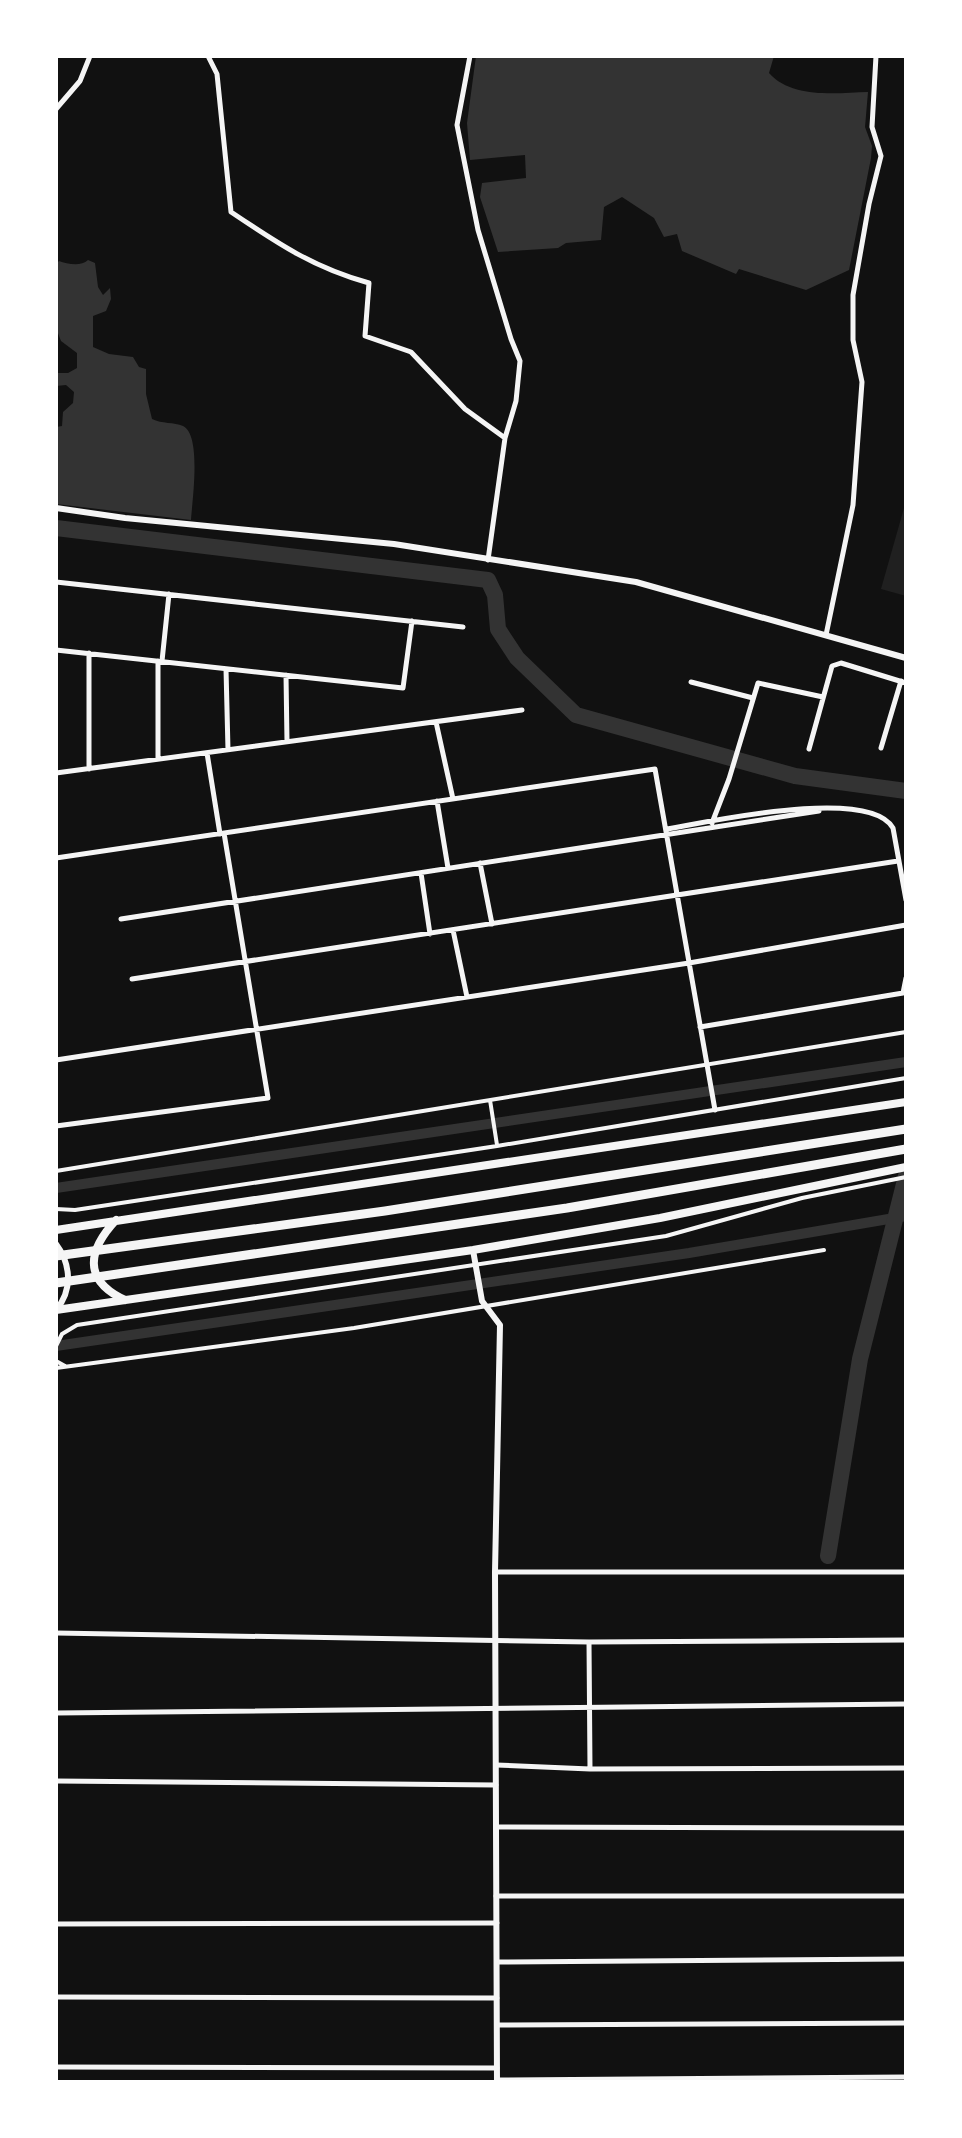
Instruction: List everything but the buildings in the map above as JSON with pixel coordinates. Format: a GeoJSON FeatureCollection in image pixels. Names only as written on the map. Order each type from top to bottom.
{"type":"FeatureCollection","features":[{"type":"Feature","properties":{"kind":"highway"},"geometry":{"type":"LineString","coordinates":[[56,1256],[385,1211],[906,1129]]}},
{"type":"Feature","properties":{"kind":"highway"},"geometry":{"type":"LineString","coordinates":[[56,1283],[552,1210],[906,1149]]}},
{"type":"Feature","properties":{"kind":"main road"},"geometry":{"type":"LineString","coordinates":[[56,1230],[906,1102]]}},
{"type":"Feature","properties":{"kind":"main road"},"geometry":{"type":"LineString","coordinates":[[56,1310],[473,1250],[660,1218],[906,1167]]}},
{"type":"Feature","properties":{"kind":"main road"},"geometry":{"type":"LineString","coordinates":[[116,1220],[95,1247],[94,1262],[103,1285],[125,1300]]}},
{"type":"Feature","properties":{"kind":"street"},"geometry":{"type":"LineString","coordinates":[[56,109],[80,81],[90,56]]}},
{"type":"Feature","properties":{"kind":"street"},"geometry":{"type":"LineString","coordinates":[[208,56],[217,74],[231,212],[314,265],[369,283],[365,336],[411,352],[465,409],[505,438]]}},
{"type":"Feature","properties":{"kind":"street"},"geometry":{"type":"LineString","coordinates":[[470,56],[457,125],[478,230],[520,361],[516,401],[505,438],[488,561]]}},
{"type":"Feature","properties":{"kind":"street"},"geometry":{"type":"LineString","coordinates":[[826,635],[853,505],[862,382],[853,340],[853,295],[881,156],[872,127],[876,56]]}},
{"type":"Feature","properties":{"kind":"street"},"geometry":{"type":"LineString","coordinates":[[56,508],[125,518],[394,544],[636,582],[906,658]]}},
{"type":"Feature","properties":{"kind":"street"},"geometry":{"type":"LineString","coordinates":[[56,582],[463,627]]}},
{"type":"Feature","properties":{"kind":"street"},"geometry":{"type":"LineString","coordinates":[[158,759],[160,661],[169,594]]}},
{"type":"Feature","properties":{"kind":"street"},"geometry":{"type":"LineString","coordinates":[[56,650],[403,688],[412,621]]}},
{"type":"Feature","properties":{"kind":"street"},"geometry":{"type":"LineString","coordinates":[[89,653],[89,769]]}},
{"type":"Feature","properties":{"kind":"street"},"geometry":{"type":"LineString","coordinates":[[809,749],[835,664],[847,664],[903,682],[881,748]]}},
{"type":"Feature","properties":{"kind":"street"},"geometry":{"type":"LineString","coordinates":[[226,669],[228,750]]}},
{"type":"Feature","properties":{"kind":"street"},"geometry":{"type":"LineString","coordinates":[[286,675],[287,742]]}},
{"type":"Feature","properties":{"kind":"street"},"geometry":{"type":"LineString","coordinates":[[691,682],[753,698]]}},
{"type":"Feature","properties":{"kind":"street"},"geometry":{"type":"LineString","coordinates":[[710,828],[729,779],[758,683],[823,697]]}},
{"type":"Feature","properties":{"kind":"street"},"geometry":{"type":"LineString","coordinates":[[56,773],[522,710]]}},
{"type":"Feature","properties":{"kind":"street"},"geometry":{"type":"LineString","coordinates":[[436,722],[453,799]]}},
{"type":"Feature","properties":{"kind":"street"},"geometry":{"type":"LineString","coordinates":[[56,1126],[268,1098],[236,901],[207,753]]}},
{"type":"Feature","properties":{"kind":"street"},"geometry":{"type":"LineString","coordinates":[[56,858],[655,769],[715,1110]]}},
{"type":"Feature","properties":{"kind":"street"},"geometry":{"type":"LineString","coordinates":[[437,801],[448,868]]}},
{"type":"Feature","properties":{"kind":"street"},"geometry":{"type":"LineString","coordinates":[[121,919],[421,873],[814,807],[841,807],[880,816],[889,822],[893,828],[906,900]]}},
{"type":"Feature","properties":{"kind":"street"},"geometry":{"type":"LineString","coordinates":[[667,832],[819,811]]}},
{"type":"Feature","properties":{"kind":"street"},"geometry":{"type":"LineString","coordinates":[[132,979],[898,861]]}},
{"type":"Feature","properties":{"kind":"street"},"geometry":{"type":"LineString","coordinates":[[480,863],[492,924]]}},
{"type":"Feature","properties":{"kind":"street"},"geometry":{"type":"LineString","coordinates":[[421,873],[430,934]]}},
{"type":"Feature","properties":{"kind":"street"},"geometry":{"type":"LineString","coordinates":[[56,1060],[689,963],[906,925]]}},
{"type":"Feature","properties":{"kind":"street"},"geometry":{"type":"LineString","coordinates":[[453,930],[467,997]]}},
{"type":"Feature","properties":{"kind":"street"},"geometry":{"type":"LineString","coordinates":[[700,1027],[903,993],[906,978]]}},
{"type":"Feature","properties":{"kind":"street"},"geometry":{"type":"LineString","coordinates":[[56,1171],[906,1032]]}},
{"type":"Feature","properties":{"kind":"street"},"geometry":{"type":"LineString","coordinates":[[56,1209],[75,1210],[497,1146],[906,1078]]}},
{"type":"Feature","properties":{"kind":"street"},"geometry":{"type":"LineString","coordinates":[[490,1100],[497,1146]]}},
{"type":"Feature","properties":{"kind":"street"},"geometry":{"type":"LineString","coordinates":[[56,1346],[62,1334],[77,1325],[666,1236],[802,1198],[906,1177]]}},
{"type":"Feature","properties":{"kind":"street"},"geometry":{"type":"LineString","coordinates":[[56,1244],[65,1259],[68,1278],[63,1302],[56,1310]]}},
{"type":"Feature","properties":{"kind":"street"},"geometry":{"type":"LineString","coordinates":[[473,1250],[483,1304],[500,1325],[495,1572],[497,2081],[906,2077]]}},
{"type":"Feature","properties":{"kind":"street"},"geometry":{"type":"LineString","coordinates":[[56,1368],[824,1250]]}},
{"type":"Feature","properties":{"kind":"street"},"geometry":{"type":"LineString","coordinates":[[56,1361],[67,1367]]}},
{"type":"Feature","properties":{"kind":"street"},"geometry":{"type":"LineString","coordinates":[[495,1572],[906,1572]]}},
{"type":"Feature","properties":{"kind":"street"},"geometry":{"type":"LineString","coordinates":[[56,1633],[589,1642],[906,1640]]}},
{"type":"Feature","properties":{"kind":"street"},"geometry":{"type":"LineString","coordinates":[[589,1642],[590,1769]]}},
{"type":"Feature","properties":{"kind":"street"},"geometry":{"type":"LineString","coordinates":[[56,1713],[906,1704]]}},
{"type":"Feature","properties":{"kind":"street"},"geometry":{"type":"LineString","coordinates":[[496,1765],[590,1769],[906,1768]]}},
{"type":"Feature","properties":{"kind":"street"},"geometry":{"type":"LineString","coordinates":[[56,1781],[496,1785]]}},
{"type":"Feature","properties":{"kind":"street"},"geometry":{"type":"LineString","coordinates":[[496,1827],[906,1828]]}},
{"type":"Feature","properties":{"kind":"street"},"geometry":{"type":"LineString","coordinates":[[496,1896],[906,1896]]}},
{"type":"Feature","properties":{"kind":"street"},"geometry":{"type":"LineString","coordinates":[[56,1924],[497,1923]]}},
{"type":"Feature","properties":{"kind":"street"},"geometry":{"type":"LineString","coordinates":[[497,1962],[906,1959]]}},
{"type":"Feature","properties":{"kind":"street"},"geometry":{"type":"LineString","coordinates":[[56,1997],[497,1998]]}},
{"type":"Feature","properties":{"kind":"street"},"geometry":{"type":"LineString","coordinates":[[497,2025],[906,2023]]}},
{"type":"Feature","properties":{"kind":"street"},"geometry":{"type":"LineString","coordinates":[[56,2067],[497,2068]]}},
{"type":"Feature","properties":{"kind":"shaded area"},"geometry":{"type":"Polygon","coordinates":[[[476,56],[774,56],[769,73],[790,87],[815,93],[868,92],[865,127],[872,146],[871,158],[849,270],[806,290],[739,269],[736,274],[682,251],[677,234],[664,237],[654,218],[622,197],[604,207],[601,240],[566,243],[558,248],[498,252],[480,197],[482,183],[526,178],[525,155],[470,160],[467,123],[476,56]]]}},
{"type":"Feature","properties":{"kind":"shaded area"},"geometry":{"type":"Polygon","coordinates":[[[88,260],[95,263],[98,287],[103,295],[110,288],[111,299],[106,311],[93,316],[93,347],[109,354],[133,357],[139,367],[146,369],[146,394],[152,419],[183,426],[189,432],[194,455],[191,520],[56,504],[56,427],[62,426],[63,412],[73,403],[74,392],[66,385],[56,386],[56,373],[68,373],[77,368],[77,353],[61,341],[56,328],[56,264],[59,261],[78,264],[88,260]]]}},
{"type":"Feature","properties":{"kind":"shaded area"},"geometry":{"type":"Polygon","coordinates":[[[906,501],[906,596],[881,589],[906,501]]]}},
{"type":"Feature","properties":{"kind":"waterway"},"geometry":{"type":"LineString","coordinates":[[56,528],[488,580],[495,595],[498,629],[517,658],[576,715],[795,776],[906,791]]}},
{"type":"Feature","properties":{"kind":"waterway"},"geometry":{"type":"LineString","coordinates":[[56,1188],[906,1062]]}},
{"type":"Feature","properties":{"kind":"waterway"},"geometry":{"type":"LineString","coordinates":[[828,1556],[860,1359],[906,1176]]}},
{"type":"Feature","properties":{"kind":"waterway"},"geometry":{"type":"LineString","coordinates":[[56,1346],[689,1253],[906,1216]]}}]}
